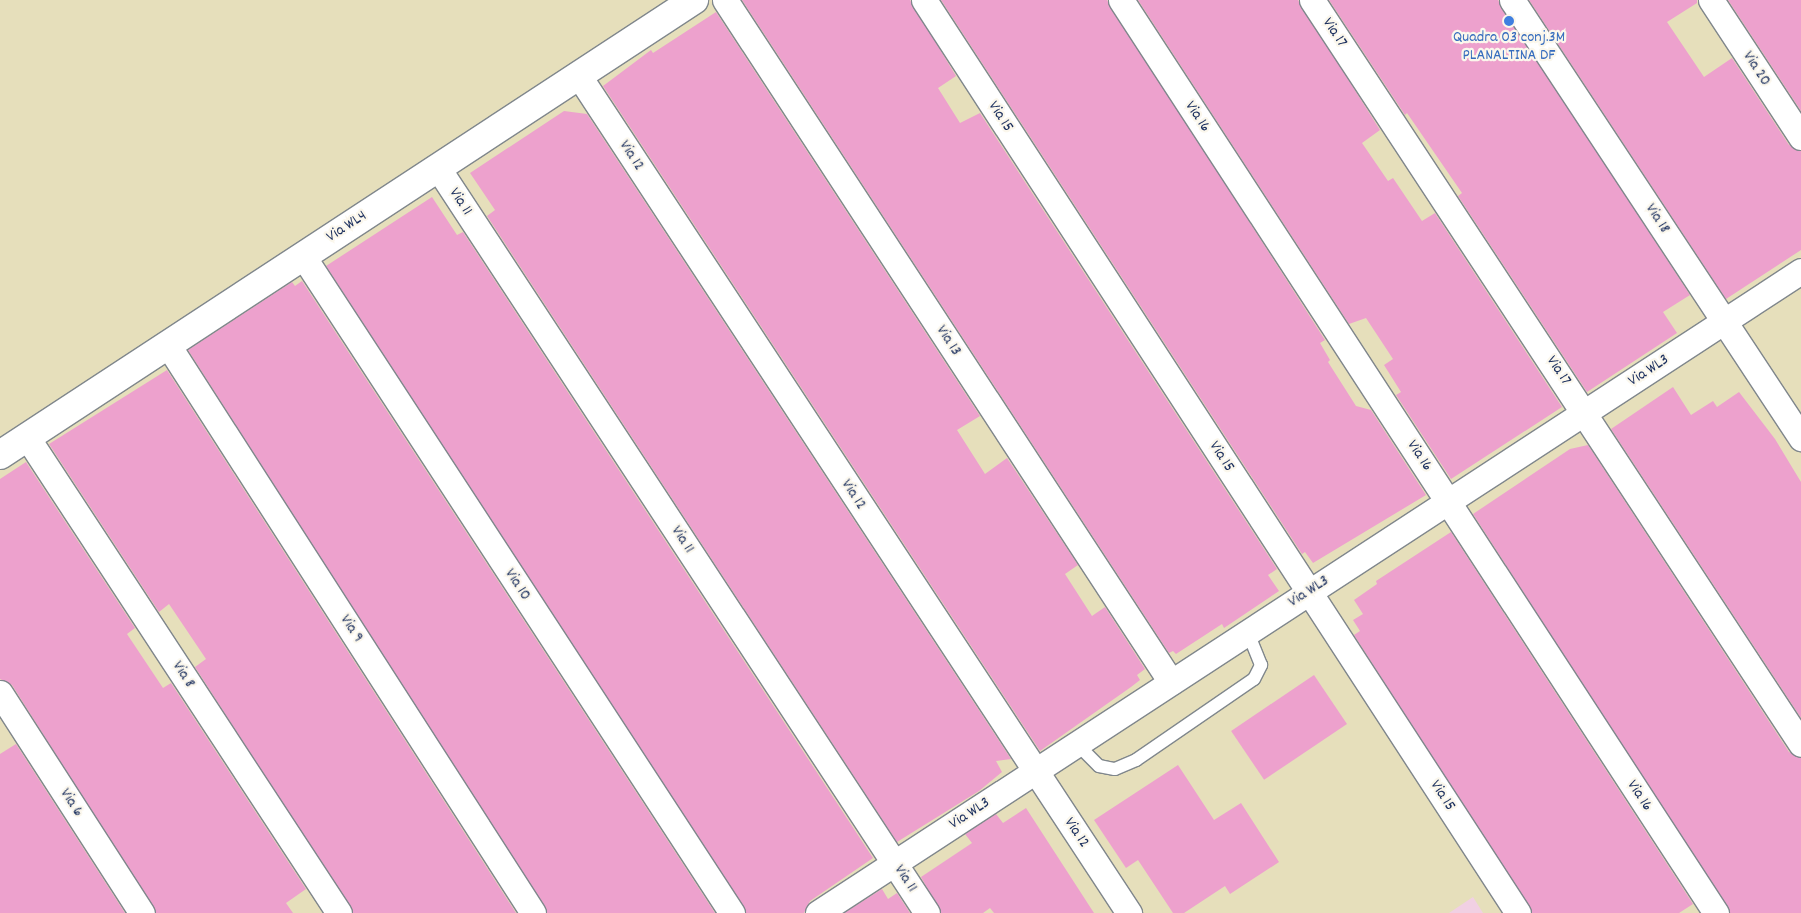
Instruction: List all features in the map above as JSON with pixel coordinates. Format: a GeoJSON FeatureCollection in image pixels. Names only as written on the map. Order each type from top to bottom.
{"type":"FeatureCollection","features":[{"type":"Feature","properties":{"kind":"street","name":"Via WL4"},"geometry":{"type":"LineString","coordinates":[[0,455],[694,0]]}},
{"type":"Feature","properties":{"kind":"street","name":"Via 13"},"geometry":{"type":"LineString","coordinates":[[725,0],[1172,682]]}},
{"type":"Feature","properties":{"kind":"street","name":"Via 15"},"geometry":{"type":"LineString","coordinates":[[924,0],[1518,913]]}},
{"type":"Feature","properties":{"kind":"street","name":"Via 16"},"geometry":{"type":"LineString","coordinates":[[1121,0],[1716,913]]}},
{"type":"Feature","properties":{"kind":"street","name":"Via 17"},"geometry":{"type":"LineString","coordinates":[[1312,0],[1585,412],[1801,744]]}},
{"type":"Feature","properties":{"kind":"street","name":"Via 18"},"geometry":{"type":"LineString","coordinates":[[1512,0],[1801,438]]}},
{"type":"Feature","properties":{"kind":"street","name":"Via 20"},"geometry":{"type":"LineString","coordinates":[[1711,0],[1801,137]]}},
{"type":"Feature","properties":{"kind":"street","name":"Via 12"},"geometry":{"type":"LineString","coordinates":[[579,76],[1034,772],[1129,913]]}},
{"type":"Feature","properties":{"kind":"street","name":"Via 11"},"geometry":{"type":"LineString","coordinates":[[438,168],[927,913]]}},
{"type":"Feature","properties":{"kind":"street","name":"Via 10"},"geometry":{"type":"LineString","coordinates":[[303,256],[732,913]]}},
{"type":"Feature","properties":{"kind":"street","name":"Via WL3"},"geometry":{"type":"LineString","coordinates":[[818,913],[1801,272]]}},
{"type":"Feature","properties":{"kind":"street","name":"Via 9"},"geometry":{"type":"LineString","coordinates":[[168,345],[534,913]]}},
{"type":"Feature","properties":{"kind":"street","name":"Via 8"},"geometry":{"type":"LineString","coordinates":[[27,437],[339,913]]}},
{"type":"Feature","properties":{"kind":"street","name":"Via 6"},"geometry":{"type":"LineString","coordinates":[[0,692],[142,913]]}},
{"type":"Feature","properties":{"kind":"lane"},"geometry":{"type":"LineString","coordinates":[[1077,744],[1099,766],[1114,769],[1136,760],[1254,679],[1261,665],[1248,632]]}},
{"type":"Feature","properties":{"kind":"shaded area"},"geometry":{"type":"Polygon","coordinates":[[[1473,897],[1483,913],[1449,913],[1473,897]]]}},
{"type":"Feature","properties":{"kind":"building"},"geometry":{"type":"Polygon","coordinates":[[[742,0],[910,0],[956,76],[938,88],[960,123],[980,113],[1277,569],[1268,575],[1279,591],[1224,628],[1222,624],[1176,654],[1173,651],[1169,653],[742,0]]]}},
{"type":"Feature","properties":{"kind":"building"},"geometry":{"type":"Polygon","coordinates":[[[941,0],[1107,0],[1325,340],[1320,343],[1330,360],[1328,362],[1356,406],[1371,410],[1426,495],[1313,563],[1305,552],[1302,554],[941,0]]]}},
{"type":"Feature","properties":{"kind":"building"},"geometry":{"type":"Polygon","coordinates":[[[1138,0],[1298,0],[1380,130],[1362,143],[1388,181],[1393,178],[1422,221],[1435,213],[1562,407],[1451,479],[1396,395],[1401,392],[1384,365],[1393,359],[1366,318],[1349,324],[1138,0]]]}},
{"type":"Feature","properties":{"kind":"building"},"geometry":{"type":"Polygon","coordinates":[[[1329,0],[1498,0],[1690,295],[1663,312],[1677,333],[1587,392],[1458,196],[1462,193],[1407,113],[1405,115],[1329,0]]]}},
{"type":"Feature","properties":{"kind":"building"},"geometry":{"type":"Polygon","coordinates":[[[1529,0],[1697,0],[1697,3],[1667,22],[1704,77],[1732,58],[1789,145],[1801,151],[1801,250],[1726,299],[1529,0]]]}},
{"type":"Feature","properties":{"kind":"building"},"geometry":{"type":"Polygon","coordinates":[[[1728,0],[1801,0],[1801,111],[1728,0]]]}},
{"type":"Feature","properties":{"kind":"building"},"geometry":{"type":"Polygon","coordinates":[[[716,12],[980,416],[957,430],[985,474],[1007,458],[1078,565],[1065,574],[1092,616],[1105,607],[1145,669],[1137,675],[1140,680],[1040,751],[603,86],[651,50],[653,53],[716,12]]]}},
{"type":"Feature","properties":{"kind":"building"},"geometry":{"type":"Polygon","coordinates":[[[564,111],[587,114],[1011,759],[996,761],[1002,772],[979,791],[897,842],[487,216],[495,210],[470,173],[564,111]]]}},
{"type":"Feature","properties":{"kind":"building"},"geometry":{"type":"Polygon","coordinates":[[[432,197],[457,235],[463,232],[873,858],[810,901],[804,913],[746,913],[326,266],[432,197]]]}},
{"type":"Feature","properties":{"kind":"building"},"geometry":{"type":"Polygon","coordinates":[[[302,281],[715,913],[547,913],[188,350],[292,282],[295,286],[302,281]]]}},
{"type":"Feature","properties":{"kind":"building"},"geometry":{"type":"Polygon","coordinates":[[[167,370],[516,913],[353,913],[195,667],[206,659],[169,604],[159,612],[49,444],[167,370]]]}},
{"type":"Feature","properties":{"kind":"building"},"geometry":{"type":"Polygon","coordinates":[[[1673,387],[1691,415],[1713,401],[1717,407],[1739,392],[1775,439],[1801,482],[1801,718],[1611,429],[1673,387]]]}},
{"type":"Feature","properties":{"kind":"building"},"geometry":{"type":"Polygon","coordinates":[[[1588,445],[1789,752],[1801,758],[1801,913],[1730,913],[1473,514],[1570,449],[1588,445]]]}},
{"type":"Feature","properties":{"kind":"building"},"geometry":{"type":"Polygon","coordinates":[[[26,462],[135,628],[127,634],[163,688],[171,683],[306,889],[286,903],[293,913],[156,913],[12,685],[0,679],[0,479],[26,462]]]}},
{"type":"Feature","properties":{"kind":"building"},"geometry":{"type":"Polygon","coordinates":[[[1451,532],[1693,904],[1679,913],[1532,913],[1354,635],[1360,631],[1353,620],[1363,614],[1354,600],[1377,584],[1376,581],[1451,532]]]}},
{"type":"Feature","properties":{"kind":"building"},"geometry":{"type":"Polygon","coordinates":[[[1314,675],[1347,724],[1264,780],[1231,731],[1314,675]]]}},
{"type":"Feature","properties":{"kind":"building"},"geometry":{"type":"Polygon","coordinates":[[[16,744],[125,913],[0,913],[0,754],[16,744]]]}},
{"type":"Feature","properties":{"kind":"building"},"geometry":{"type":"Polygon","coordinates":[[[1178,765],[1214,820],[1241,803],[1279,862],[1230,894],[1225,886],[1184,913],[1173,913],[1138,860],[1126,868],[1094,820],[1178,765]]]}},
{"type":"Feature","properties":{"kind":"building"},"geometry":{"type":"Polygon","coordinates":[[[1026,808],[1094,913],[994,913],[990,908],[983,913],[941,913],[921,877],[972,843],[965,834],[996,814],[1003,823],[1026,808]]]}},
{"type":"Feature","properties":{"kind":"building"},"geometry":{"type":"Polygon","coordinates":[[[882,889],[888,899],[897,893],[910,913],[844,913],[882,889]]]}},
{"type":"Feature","properties":{"kind":"place","name":"Quadra 03 conj.3M PLANALTINA DF"},"geometry":{"type":"Point","coordinates":[1509,21]}}]}
